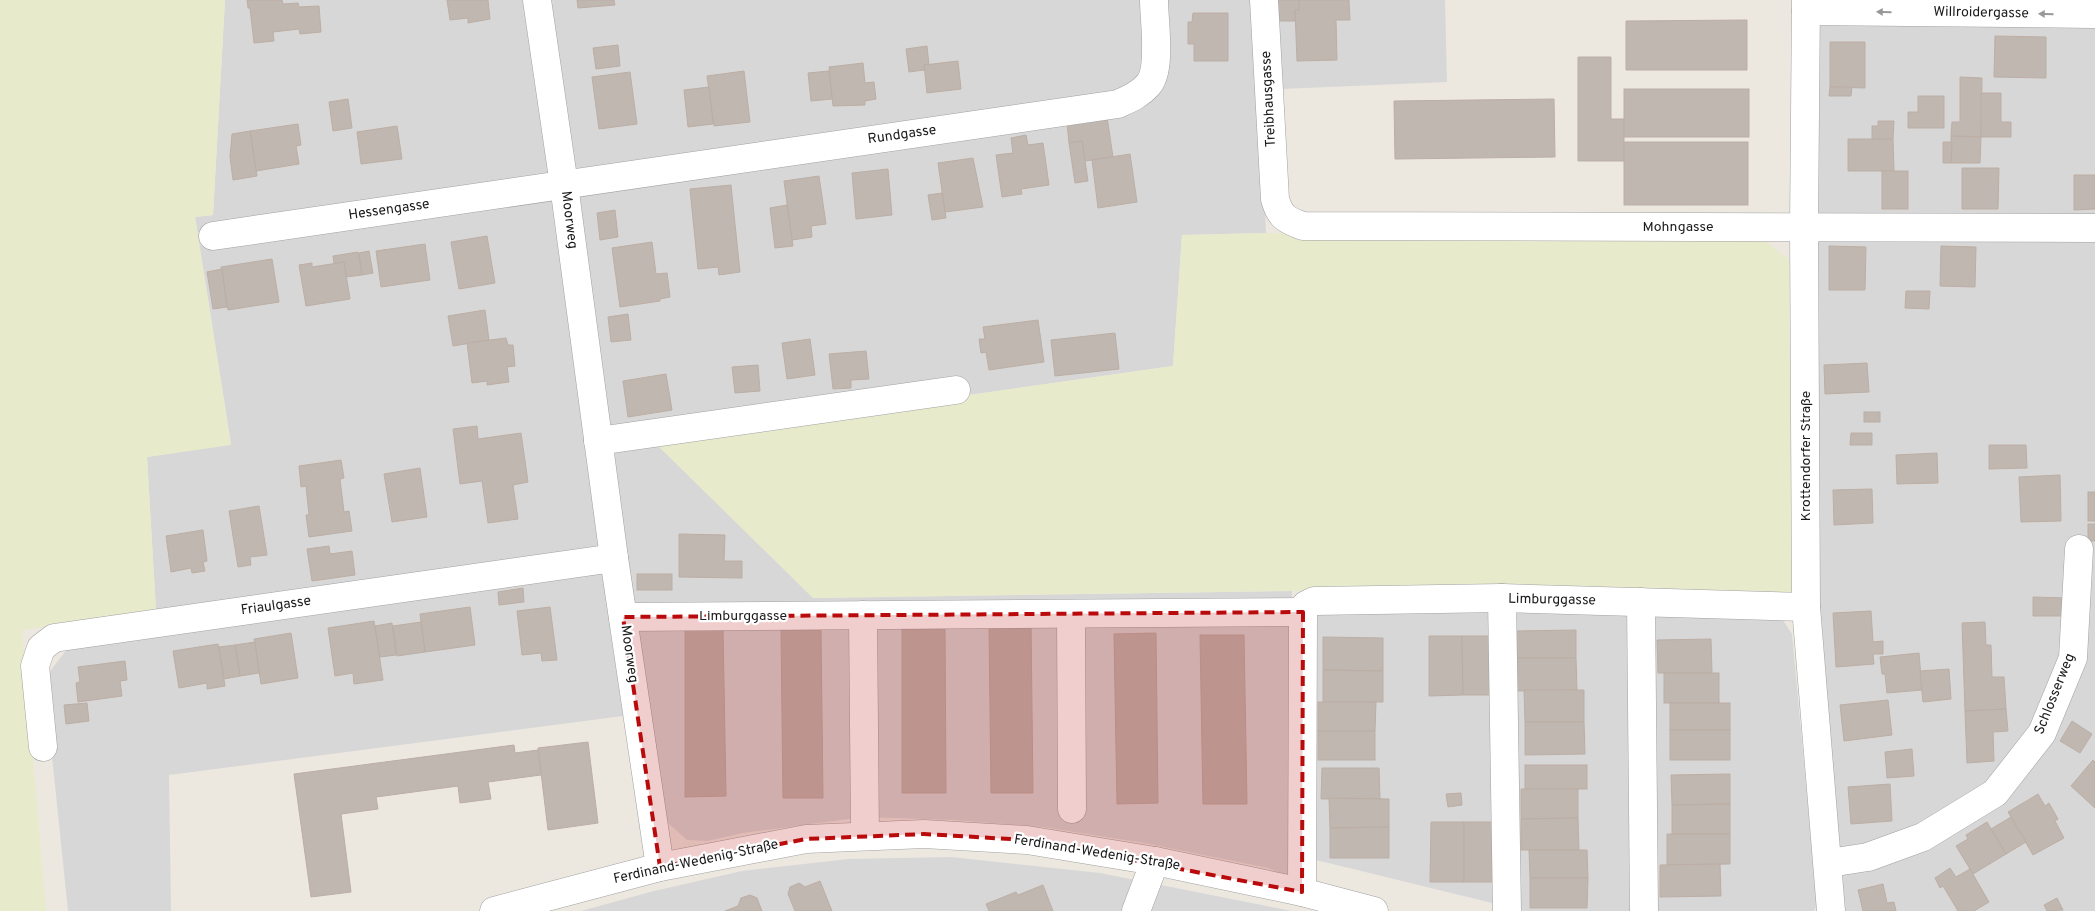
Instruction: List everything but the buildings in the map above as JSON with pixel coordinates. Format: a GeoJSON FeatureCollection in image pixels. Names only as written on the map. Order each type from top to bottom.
{"type":"FeatureCollection","features":[{"type":"Feature","properties":{"kind":"street","name":"Moorweg"},"geometry":{"type":"LineString","coordinates":[[537,0],[614,558],[660,867]]}},
{"type":"Feature","properties":{"kind":"street","name":"Rundgasse"},"geometry":{"type":"LineString","coordinates":[[564,185],[1118,104],[1135,96],[1149,84],[1156,65],[1154,0]]}},
{"type":"Feature","properties":{"kind":"street","name":"Treibhausgasse"},"geometry":{"type":"LineString","coordinates":[[1264,0],[1275,199]]}},
{"type":"Feature","properties":{"kind":"street","name":"Willroidergasse"},"geometry":{"type":"LineString","coordinates":[[1806,6],[2095,14]]}},
{"type":"Feature","properties":{"kind":"street","name":"Krottendorfer Straße"},"geometry":{"type":"LineString","coordinates":[[1806,6],[1804,228],[1806,607],[1829,863],[1831,911]]}},
{"type":"Feature","properties":{"kind":"street","name":"Hessengasse"},"geometry":{"type":"LineString","coordinates":[[214,236],[564,185]]}},
{"type":"Feature","properties":{"kind":"street","name":"Mohngasse"},"geometry":{"type":"LineString","coordinates":[[1275,199],[1278,212],[1289,221],[1303,226],[2095,228]]}},
{"type":"Feature","properties":{"kind":"street"},"geometry":{"type":"LineString","coordinates":[[598,442],[956,390]]}},
{"type":"Feature","properties":{"kind":"street","name":"Schlosserweg"},"geometry":{"type":"LineString","coordinates":[[1829,863],[1868,857],[1922,837],[1995,793],[2042,733],[2073,658],[2079,549]]}},
{"type":"Feature","properties":{"kind":"street","name":"Friaulgasse"},"geometry":{"type":"LineString","coordinates":[[43,747],[35,666],[41,648],[54,638],[614,558]]}},
{"type":"Feature","properties":{"kind":"street"},"geometry":{"type":"LineString","coordinates":[[1502,598],[1507,911]]}},
{"type":"Feature","properties":{"kind":"street","name":"Limburggasse"},"geometry":{"type":"LineString","coordinates":[[623,617],[1303,612],[1306,605],[1314,601],[1502,598],[1806,607]]}},
{"type":"Feature","properties":{"kind":"street"},"geometry":{"type":"LineString","coordinates":[[1641,602],[1644,911]]}},
{"type":"Feature","properties":{"kind":"street"},"geometry":{"type":"LineString","coordinates":[[1302,892],[1303,612]]}},
{"type":"Feature","properties":{"kind":"street"},"geometry":{"type":"LineString","coordinates":[[1071,614],[1072,809]]}},
{"type":"Feature","properties":{"kind":"street"},"geometry":{"type":"LineString","coordinates":[[864,615],[865,836]]}},
{"type":"Feature","properties":{"kind":"street","name":"Ferdinand-Wedenig-Straße"},"geometry":{"type":"LineString","coordinates":[[494,911],[660,867],[806,840],[924,834],[1027,840],[1156,861],[1302,892],[1374,911]]}},
{"type":"Feature","properties":{"kind":"street"},"geometry":{"type":"LineString","coordinates":[[1136,911],[1156,861]]}},
{"type":"Feature","properties":{"kind":"highlighted area"},"geometry":{"type":"Polygon","coordinates":[[[1303,612],[1302,892],[1027,840],[924,834],[806,839],[660,867],[623,617],[1303,612]]]}},
{"type":"Feature","properties":{"kind":"shaded area"},"geometry":{"type":"Polygon","coordinates":[[[225,0],[1445,0],[1447,82],[1260,90],[1266,233],[1182,235],[1173,366],[969,395],[813,598],[1292,591],[1291,878],[1268,868],[1144,843],[1043,827],[954,820],[864,817],[743,833],[707,841],[687,840],[668,823],[662,809],[634,596],[605,595],[623,716],[169,775],[171,911],[68,911],[44,679],[68,648],[156,611],[147,457],[231,444],[195,217],[213,215],[225,0]]]}},
{"type":"Feature","properties":{"kind":"shaded area"},"geometry":{"type":"Polygon","coordinates":[[[1816,0],[2095,0],[2095,911],[1845,911],[1816,597],[1816,0]]]}},
{"type":"Feature","properties":{"kind":"shaded area"},"geometry":{"type":"Polygon","coordinates":[[[1319,609],[1777,611],[1792,634],[1817,904],[1814,911],[1525,911],[1312,859],[1309,627],[1319,609]]]}},
{"type":"Feature","properties":{"kind":"shaded area"},"geometry":{"type":"Polygon","coordinates":[[[951,857],[1100,873],[1292,911],[581,911],[654,891],[742,871],[848,859],[951,857]]]}},
{"type":"Feature","properties":{"kind":"green space"},"geometry":{"type":"Polygon","coordinates":[[[0,0],[225,0],[213,215],[195,217],[231,445],[147,457],[156,611],[22,630],[46,911],[0,911],[0,0]]]}},
{"type":"Feature","properties":{"kind":"green space"},"geometry":{"type":"Polygon","coordinates":[[[1266,233],[1763,239],[1789,260],[1792,593],[1292,591],[813,598],[658,446],[969,395],[1173,366],[1182,235],[1266,233]]]}}]}
